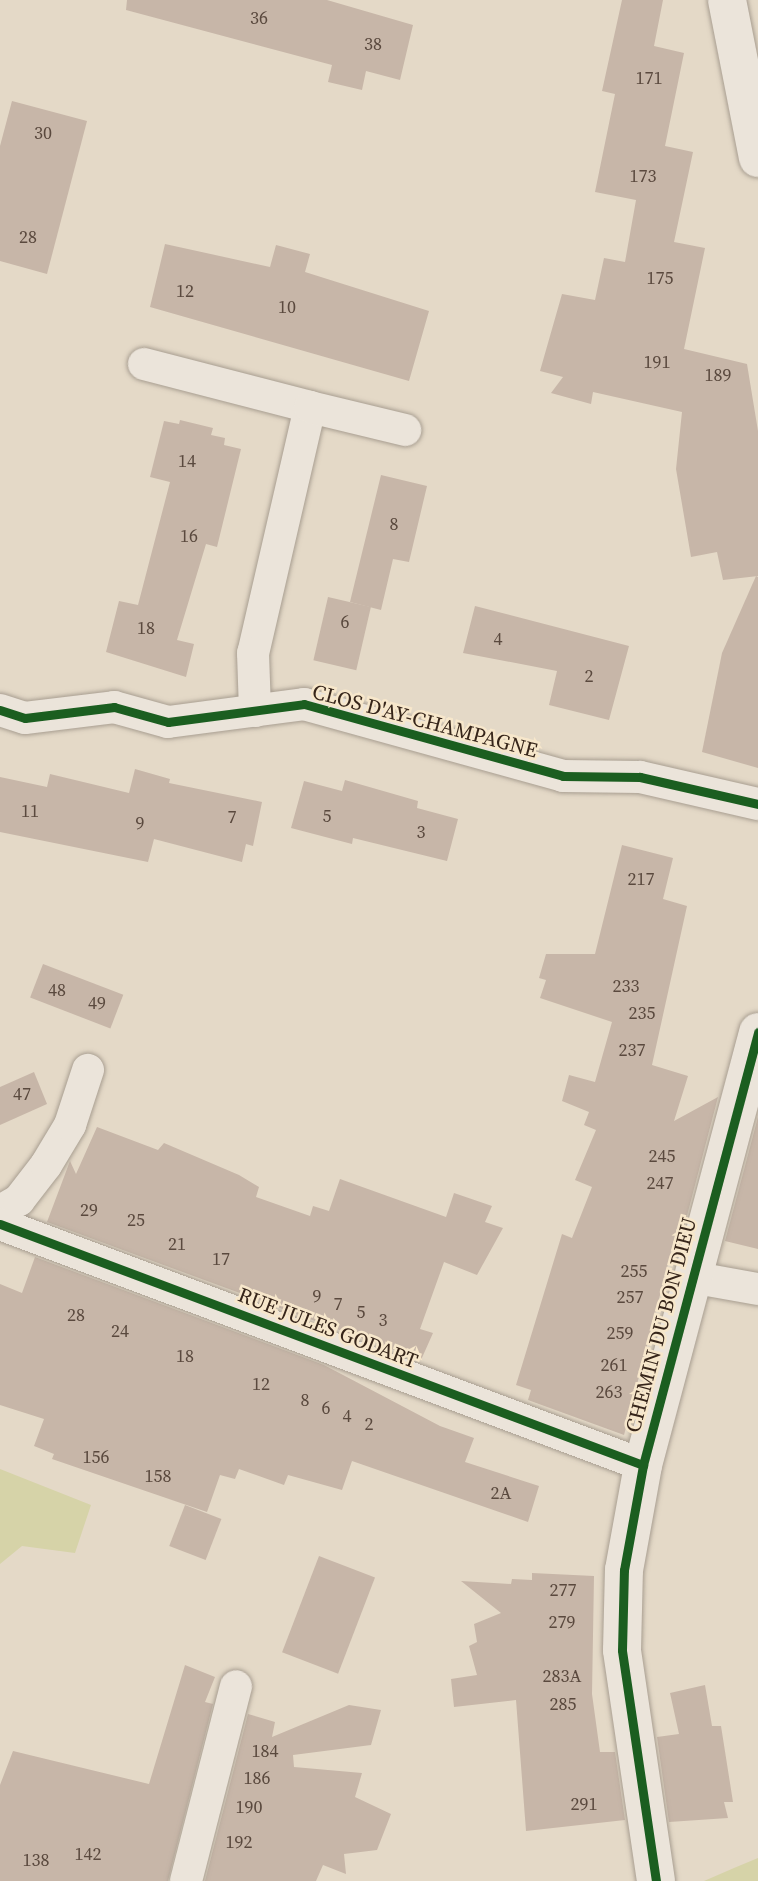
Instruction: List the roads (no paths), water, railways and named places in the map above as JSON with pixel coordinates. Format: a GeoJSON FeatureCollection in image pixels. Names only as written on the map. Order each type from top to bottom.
{"type":"FeatureCollection","features":[{"type":"Feature","properties":{"kind":"street"},"geometry":{"type":"LineString","coordinates":[[727,0],[758,158]]}},
{"type":"Feature","properties":{"kind":"street"},"geometry":{"type":"LineString","coordinates":[[144,364],[405,430]]}},
{"type":"Feature","properties":{"kind":"street"},"geometry":{"type":"LineString","coordinates":[[255,710],[253,653],[310,407]]}},
{"type":"Feature","properties":{"kind":"street","name":"CLOS D'AY-CHAMPAGNE"},"geometry":{"type":"LineString","coordinates":[[0,710],[25,718],[114,708],[168,722],[304,704],[563,776],[640,777],[758,804]]}},
{"type":"Feature","properties":{"kind":"street","name":"CHEMIN DU BON DIEU"},"geometry":{"type":"LineString","coordinates":[[656,1881],[622,1650],[624,1570],[643,1465],[758,1032]]}},
{"type":"Feature","properties":{"kind":"street"},"geometry":{"type":"LineString","coordinates":[[0,1211],[19,1200],[46,1165],[70,1125],[88,1070]]}},
{"type":"Feature","properties":{"kind":"street","name":"RUE JULES GODART"},"geometry":{"type":"LineString","coordinates":[[0,1224],[643,1465]]}},
{"type":"Feature","properties":{"kind":"street"},"geometry":{"type":"LineString","coordinates":[[691,1277],[758,1289]]}},
{"type":"Feature","properties":{"kind":"street"},"geometry":{"type":"LineString","coordinates":[[186,1881],[236,1686]]}}]}
